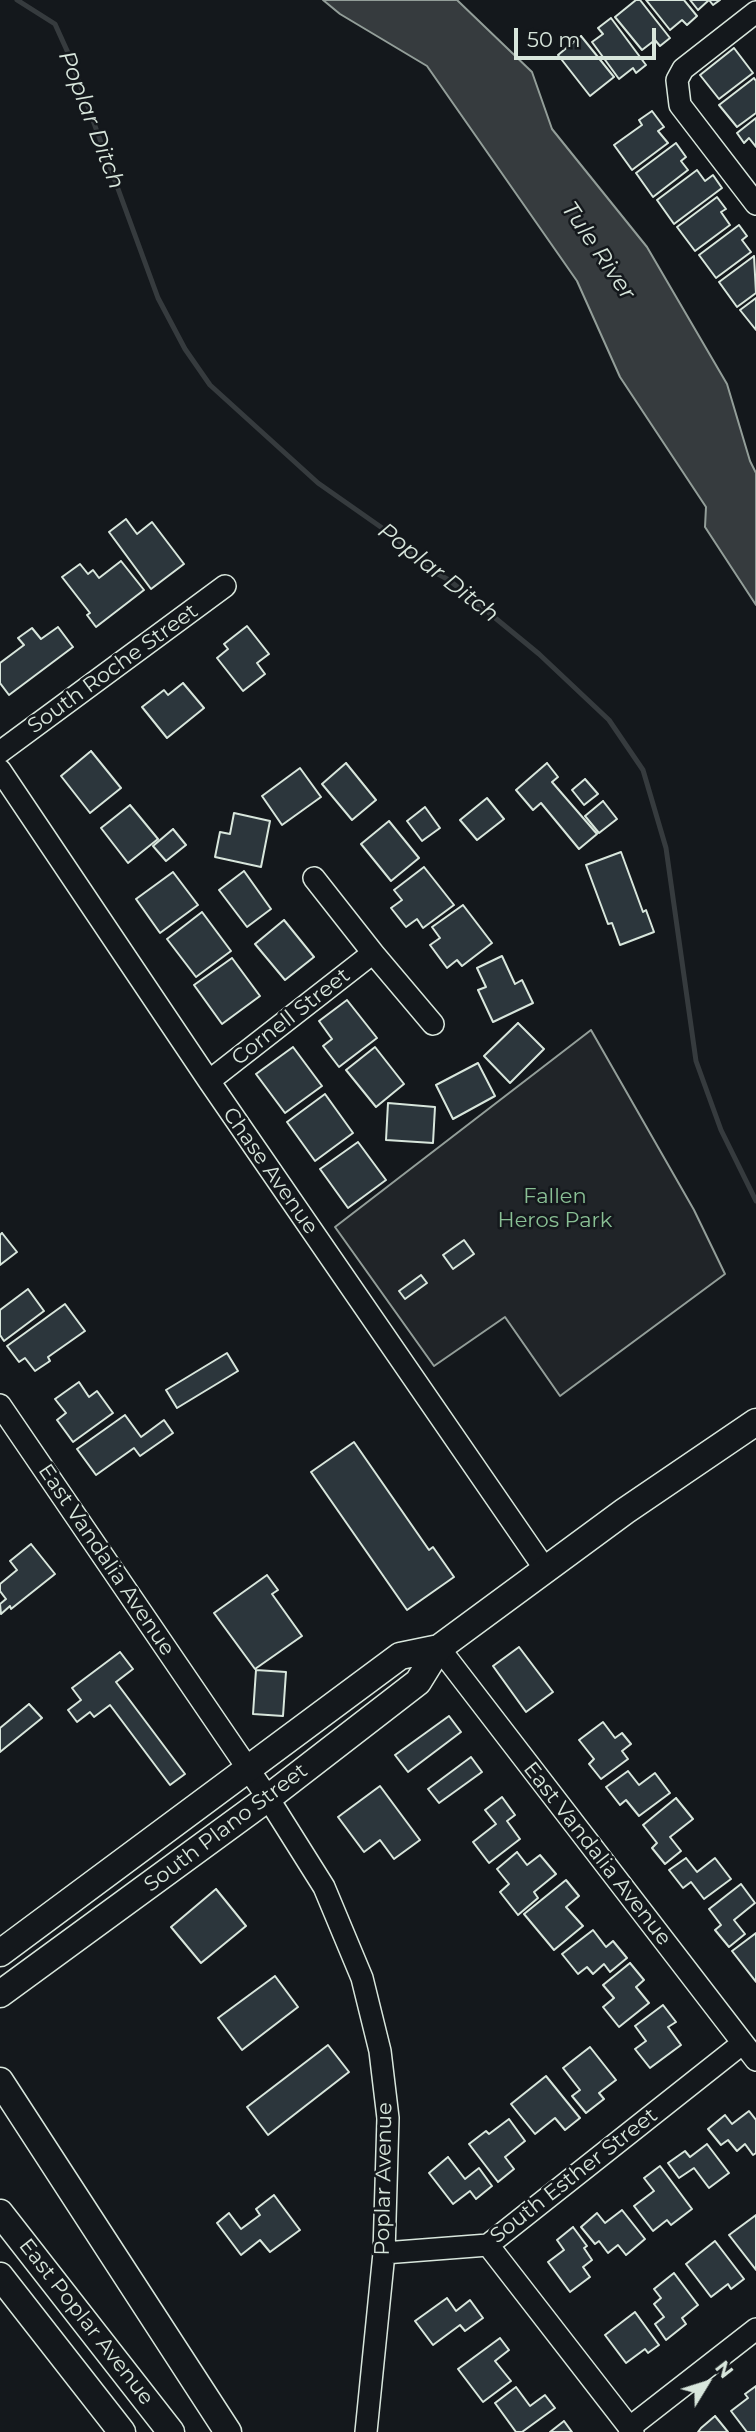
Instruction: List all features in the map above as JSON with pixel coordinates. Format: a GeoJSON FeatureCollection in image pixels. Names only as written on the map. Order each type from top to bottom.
{"type":"FeatureCollection","features":[{"type":"Feature","properties":{"kind":"main road","name":"South Plano Street"},"geometry":{"type":"LineString","coordinates":[[0,1994],[258,1785],[400,1656],[439,1648],[625,1511],[756,1422]]}},
{"type":"Feature","properties":{"kind":"main road","name":"South Plano Street"},"geometry":{"type":"LineString","coordinates":[[0,1953],[258,1785]]}},
{"type":"Feature","properties":{"kind":"main road"},"geometry":{"type":"LineString","coordinates":[[0,2007],[35,1968]]}},
{"type":"Feature","properties":{"kind":"main road"},"geometry":{"type":"LineString","coordinates":[[0,2081],[228,2432]]}},
{"type":"Feature","properties":{"kind":"main road","name":"East Poplar Avenue"},"geometry":{"type":"LineString","coordinates":[[0,2213],[171,2432]]}},
{"type":"Feature","properties":{"kind":"main road","name":"East Poplar Avenue"},"geometry":{"type":"LineString","coordinates":[[0,2276],[122,2432]]}},
{"type":"Feature","properties":{"kind":"street"},"geometry":{"type":"LineString","coordinates":[[756,12],[683,69],[677,80],[680,105],[756,204]]}},
{"type":"Feature","properties":{"kind":"street","name":"South Roche Street"},"geometry":{"type":"LineString","coordinates":[[0,752],[225,586]]}},
{"type":"Feature","properties":{"kind":"street","name":"Chase Avenue"},"geometry":{"type":"LineString","coordinates":[[0,770],[209,1081],[545,1569]]}},
{"type":"Feature","properties":{"kind":"street"},"geometry":{"type":"LineString","coordinates":[[314,878],[433,1024]]}},
{"type":"Feature","properties":{"kind":"street","name":"Cornell Street"},"geometry":{"type":"LineString","coordinates":[[209,1081],[373,953]]}},
{"type":"Feature","properties":{"kind":"street","name":"East Vandalia Avenue"},"geometry":{"type":"LineString","coordinates":[[0,1405],[258,1785]]}},
{"type":"Feature","properties":{"kind":"street","name":"East Vandalia Avenue"},"geometry":{"type":"LineString","coordinates":[[439,1648],[750,2052]]}},
{"type":"Feature","properties":{"kind":"street","name":"Poplar Avenue"},"geometry":{"type":"LineString","coordinates":[[258,1785],[324,1887],[362,1978],[380,2051],[388,2118],[384,2253],[366,2432]]}},
{"type":"Feature","properties":{"kind":"street","name":"South Esther Street"},"geometry":{"type":"LineString","coordinates":[[384,2253],[488,2245],[750,2052]]}},
{"type":"Feature","properties":{"kind":"street"},"geometry":{"type":"LineString","coordinates":[[488,2245],[631,2430],[756,2329]]}},
{"type":"Feature","properties":{"kind":"green space","name":"Fallen Heros Park"},"geometry":{"type":"Polygon","coordinates":[[[591,1030],[694,1210],[725,1274],[560,1396],[505,1317],[434,1366],[335,1227],[591,1030]]]}},
{"type":"Feature","properties":{"kind":"water","name":"Tule River"},"geometry":{"type":"Polygon","coordinates":[[[323,0],[457,0],[532,72],[552,129],[647,247],[727,384],[756,473],[756,605],[705,527],[706,507],[620,377],[577,281],[427,66],[340,14],[323,0]]]}},
{"type":"Feature","properties":{"kind":"building"},"geometry":{"type":"Polygon","coordinates":[[[636,0],[640,0],[670,38],[660,46],[655,40],[642,50],[615,17],[636,0]]]}},
{"type":"Feature","properties":{"kind":"building"},"geometry":{"type":"Polygon","coordinates":[[[646,0],[684,0],[697,16],[687,25],[682,20],[670,30],[646,0]]]}},
{"type":"Feature","properties":{"kind":"building"},"geometry":{"type":"Polygon","coordinates":[[[690,0],[709,0],[698,10],[690,0]]]}},
{"type":"Feature","properties":{"kind":"building"},"geometry":{"type":"Polygon","coordinates":[[[611,18],[646,65],[636,73],[633,68],[619,79],[592,42],[603,34],[598,28],[611,18]]]}},
{"type":"Feature","properties":{"kind":"building"},"geometry":{"type":"Polygon","coordinates":[[[581,36],[614,77],[590,96],[558,55],[581,36]]]}},
{"type":"Feature","properties":{"kind":"building"},"geometry":{"type":"Polygon","coordinates":[[[734,48],[753,73],[719,99],[700,75],[734,48]]]}},
{"type":"Feature","properties":{"kind":"building"},"geometry":{"type":"Polygon","coordinates":[[[754,78],[756,113],[737,127],[719,105],[754,78]]]}},
{"type":"Feature","properties":{"kind":"building"},"geometry":{"type":"Polygon","coordinates":[[[652,111],[664,127],[658,131],[668,143],[632,170],[614,145],[642,125],[639,120],[652,111]]]}},
{"type":"Feature","properties":{"kind":"building"},"geometry":{"type":"Polygon","coordinates":[[[756,118],[756,147],[749,138],[744,143],[737,133],[756,118]]]}},
{"type":"Feature","properties":{"kind":"building"},"geometry":{"type":"Polygon","coordinates":[[[676,143],[686,157],[681,161],[688,170],[653,197],[636,173],[676,143]]]}},
{"type":"Feature","properties":{"kind":"building"},"geometry":{"type":"Polygon","coordinates":[[[697,170],[705,181],[713,175],[722,188],[674,224],[657,200],[697,170]]]}},
{"type":"Feature","properties":{"kind":"building"},"geometry":{"type":"Polygon","coordinates":[[[717,197],[726,209],[721,212],[730,225],[695,251],[677,227],[717,197]]]}},
{"type":"Feature","properties":{"kind":"building"},"geometry":{"type":"Polygon","coordinates":[[[739,225],[747,236],[742,240],[751,252],[716,278],[699,255],[739,225]]]}},
{"type":"Feature","properties":{"kind":"building"},"geometry":{"type":"Polygon","coordinates":[[[754,256],[756,293],[737,307],[719,282],[754,256]]]}},
{"type":"Feature","properties":{"kind":"building"},"geometry":{"type":"Polygon","coordinates":[[[756,298],[756,330],[740,310],[756,298]]]}},
{"type":"Feature","properties":{"kind":"building"},"geometry":{"type":"Polygon","coordinates":[[[126,519],[137,534],[152,522],[184,564],[151,589],[109,532],[126,519]]]}},
{"type":"Feature","properties":{"kind":"building"},"geometry":{"type":"Polygon","coordinates":[[[121,561],[144,590],[96,627],[87,615],[90,613],[62,577],[80,564],[88,574],[93,570],[99,578],[121,561]]]}},
{"type":"Feature","properties":{"kind":"building"},"geometry":{"type":"Polygon","coordinates":[[[247,626],[269,654],[257,663],[265,674],[243,691],[217,658],[228,649],[224,644],[247,626]]]}},
{"type":"Feature","properties":{"kind":"building"},"geometry":{"type":"Polygon","coordinates":[[[58,627],[73,647],[9,695],[0,683],[0,663],[24,645],[18,638],[32,628],[41,639],[58,627]]]}},
{"type":"Feature","properties":{"kind":"building"},"geometry":{"type":"Polygon","coordinates":[[[183,683],[204,708],[167,738],[142,707],[164,690],[168,695],[183,683]]]}},
{"type":"Feature","properties":{"kind":"building"},"geometry":{"type":"Polygon","coordinates":[[[91,751],[121,788],[90,813],[61,776],[91,751]]]}},
{"type":"Feature","properties":{"kind":"building"},"geometry":{"type":"Polygon","coordinates":[[[346,763],[376,800],[352,820],[322,784],[346,763]]]}},
{"type":"Feature","properties":{"kind":"building"},"geometry":{"type":"Polygon","coordinates":[[[547,763],[558,777],[552,782],[597,834],[579,849],[541,803],[533,810],[516,790],[547,763]]]}},
{"type":"Feature","properties":{"kind":"building"},"geometry":{"type":"Polygon","coordinates":[[[300,768],[321,797],[282,825],[262,796],[300,768]]]}},
{"type":"Feature","properties":{"kind":"building"},"geometry":{"type":"Polygon","coordinates":[[[585,779],[598,794],[584,805],[572,790],[585,779]]]}},
{"type":"Feature","properties":{"kind":"building"},"geometry":{"type":"Polygon","coordinates":[[[487,798],[504,819],[477,840],[460,820],[487,798]]]}},
{"type":"Feature","properties":{"kind":"building"},"geometry":{"type":"Polygon","coordinates":[[[603,801],[617,819],[599,833],[585,816],[603,801]]]}},
{"type":"Feature","properties":{"kind":"building"},"geometry":{"type":"Polygon","coordinates":[[[130,805],[158,839],[128,863],[101,828],[130,805]]]}},
{"type":"Feature","properties":{"kind":"building"},"geometry":{"type":"Polygon","coordinates":[[[425,807],[440,828],[422,841],[407,821],[425,807]]]}},
{"type":"Feature","properties":{"kind":"building"},"geometry":{"type":"Polygon","coordinates":[[[234,813],[270,821],[261,867],[215,857],[220,832],[230,834],[234,813]]]}},
{"type":"Feature","properties":{"kind":"building"},"geometry":{"type":"Polygon","coordinates":[[[389,821],[419,858],[391,881],[361,844],[389,821]]]}},
{"type":"Feature","properties":{"kind":"building"},"geometry":{"type":"Polygon","coordinates":[[[173,829],[186,845],[166,861],[153,846],[173,829]]]}},
{"type":"Feature","properties":{"kind":"building"},"geometry":{"type":"Polygon","coordinates":[[[621,852],[643,912],[646,910],[654,932],[620,945],[612,923],[608,924],[586,865],[621,852]]]}},
{"type":"Feature","properties":{"kind":"building"},"geometry":{"type":"Polygon","coordinates":[[[424,867],[454,905],[423,928],[417,919],[406,927],[391,908],[402,900],[394,890],[424,867]]]}},
{"type":"Feature","properties":{"kind":"building"},"geometry":{"type":"Polygon","coordinates":[[[244,871],[271,909],[247,927],[219,890],[244,871]]]}},
{"type":"Feature","properties":{"kind":"building"},"geometry":{"type":"Polygon","coordinates":[[[173,872],[198,905],[160,933],[136,899],[173,872]]]}},
{"type":"Feature","properties":{"kind":"building"},"geometry":{"type":"Polygon","coordinates":[[[463,905],[492,943],[462,966],[457,960],[447,968],[430,945],[440,938],[432,927],[463,905]]]}},
{"type":"Feature","properties":{"kind":"building"},"geometry":{"type":"Polygon","coordinates":[[[202,912],[231,951],[196,977],[167,939],[202,912]]]}},
{"type":"Feature","properties":{"kind":"building"},"geometry":{"type":"Polygon","coordinates":[[[284,920],[314,957],[285,980],[255,944],[284,920]]]}},
{"type":"Feature","properties":{"kind":"building"},"geometry":{"type":"Polygon","coordinates":[[[502,956],[515,984],[522,980],[533,1003],[493,1022],[478,990],[486,987],[477,968],[502,956]]]}},
{"type":"Feature","properties":{"kind":"building"},"geometry":{"type":"Polygon","coordinates":[[[232,958],[260,996],[222,1024],[194,985],[232,958]]]}},
{"type":"Feature","properties":{"kind":"building"},"geometry":{"type":"Polygon","coordinates":[[[347,1000],[377,1038],[339,1067],[323,1046],[332,1039],[319,1021],[347,1000]]]}},
{"type":"Feature","properties":{"kind":"building"},"geometry":{"type":"Polygon","coordinates":[[[518,1023],[544,1049],[510,1083],[484,1056],[518,1023]]]}},
{"type":"Feature","properties":{"kind":"building"},"geometry":{"type":"Polygon","coordinates":[[[293,1047],[322,1086],[285,1113],[256,1074],[293,1047]]]}},
{"type":"Feature","properties":{"kind":"building"},"geometry":{"type":"Polygon","coordinates":[[[375,1047],[404,1084],[376,1107],[346,1070],[375,1047]]]}},
{"type":"Feature","properties":{"kind":"building"},"geometry":{"type":"Polygon","coordinates":[[[478,1063],[495,1096],[453,1119],[436,1085],[478,1063]]]}},
{"type":"Feature","properties":{"kind":"building"},"geometry":{"type":"Polygon","coordinates":[[[325,1094],[353,1133],[315,1161],[287,1122],[325,1094]]]}},
{"type":"Feature","properties":{"kind":"building"},"geometry":{"type":"Polygon","coordinates":[[[388,1103],[435,1107],[433,1143],[386,1140],[388,1103]]]}},
{"type":"Feature","properties":{"kind":"building"},"geometry":{"type":"Polygon","coordinates":[[[358,1142],[386,1180],[348,1208],[320,1169],[358,1142]]]}},
{"type":"Feature","properties":{"kind":"building"},"geometry":{"type":"Polygon","coordinates":[[[2,1233],[17,1252],[0,1265],[0,1235],[2,1233]]]}},
{"type":"Feature","properties":{"kind":"building"},"geometry":{"type":"Polygon","coordinates":[[[464,1240],[474,1254],[453,1269],[443,1255],[464,1240]]]}},
{"type":"Feature","properties":{"kind":"building"},"geometry":{"type":"Polygon","coordinates":[[[421,1275],[427,1283],[405,1299],[399,1291],[421,1275]]]}},
{"type":"Feature","properties":{"kind":"building"},"geometry":{"type":"Polygon","coordinates":[[[28,1289],[44,1311],[4,1341],[0,1335],[0,1310],[28,1289]]]}},
{"type":"Feature","properties":{"kind":"building"},"geometry":{"type":"Polygon","coordinates":[[[65,1304],[85,1331],[48,1357],[50,1361],[35,1371],[25,1358],[19,1362],[7,1346],[65,1304]]]}},
{"type":"Feature","properties":{"kind":"building"},"geometry":{"type":"Polygon","coordinates":[[[227,1353],[238,1371],[177,1408],[166,1390],[227,1353]]]}},
{"type":"Feature","properties":{"kind":"building"},"geometry":{"type":"Polygon","coordinates":[[[79,1382],[89,1397],[97,1391],[113,1413],[73,1442],[57,1420],[66,1413],[55,1399],[79,1382]]]}},
{"type":"Feature","properties":{"kind":"building"},"geometry":{"type":"Polygon","coordinates":[[[125,1415],[141,1437],[164,1420],[173,1433],[140,1456],[134,1448],[96,1475],[77,1449],[125,1415]]]}},
{"type":"Feature","properties":{"kind":"building"},"geometry":{"type":"Polygon","coordinates":[[[354,1442],[429,1550],[433,1547],[454,1577],[407,1610],[311,1472],[354,1442]]]}},
{"type":"Feature","properties":{"kind":"building"},"geometry":{"type":"Polygon","coordinates":[[[31,1544],[55,1574],[1,1614],[0,1604],[6,1599],[0,1591],[0,1584],[17,1570],[10,1561],[31,1544]]]}},
{"type":"Feature","properties":{"kind":"building"},"geometry":{"type":"Polygon","coordinates":[[[267,1575],[278,1590],[272,1594],[302,1636],[255,1669],[214,1613],[267,1575]]]}},
{"type":"Feature","properties":{"kind":"building"},"geometry":{"type":"Polygon","coordinates":[[[519,1647],[553,1692],[526,1712],[493,1666],[519,1647]]]}},
{"type":"Feature","properties":{"kind":"building"},"geometry":{"type":"Polygon","coordinates":[[[120,1652],[133,1669],[116,1682],[185,1774],[170,1785],[110,1705],[94,1717],[90,1712],[77,1722],[68,1710],[81,1700],[72,1688],[120,1652]]]}},
{"type":"Feature","properties":{"kind":"building"},"geometry":{"type":"Polygon","coordinates":[[[256,1670],[286,1672],[283,1716],[253,1714],[256,1670]]]}},
{"type":"Feature","properties":{"kind":"building"},"geometry":{"type":"Polygon","coordinates":[[[29,1704],[42,1718],[0,1752],[0,1728],[29,1704]]]}},
{"type":"Feature","properties":{"kind":"building"},"geometry":{"type":"Polygon","coordinates":[[[449,1716],[461,1732],[408,1772],[395,1755],[449,1716]]]}},
{"type":"Feature","properties":{"kind":"building"},"geometry":{"type":"Polygon","coordinates":[[[603,1722],[615,1738],[622,1733],[631,1744],[622,1751],[628,1759],[601,1779],[589,1764],[594,1759],[579,1740],[603,1722]]]}},
{"type":"Feature","properties":{"kind":"building"},"geometry":{"type":"Polygon","coordinates":[[[471,1757],[482,1772],[439,1803],[428,1789],[471,1757]]]}},
{"type":"Feature","properties":{"kind":"building"},"geometry":{"type":"Polygon","coordinates":[[[628,1771],[639,1785],[655,1773],[670,1793],[639,1816],[626,1800],[620,1805],[606,1787],[628,1771]]]}},
{"type":"Feature","properties":{"kind":"building"},"geometry":{"type":"Polygon","coordinates":[[[380,1786],[420,1840],[394,1859],[380,1840],[364,1852],[338,1817],[380,1786]]]}},
{"type":"Feature","properties":{"kind":"building"},"geometry":{"type":"Polygon","coordinates":[[[502,1797],[515,1815],[507,1821],[520,1839],[489,1863],[473,1842],[496,1824],[485,1810],[502,1797]]]}},
{"type":"Feature","properties":{"kind":"building"},"geometry":{"type":"Polygon","coordinates":[[[676,1798],[693,1819],[670,1837],[681,1851],[665,1864],[652,1848],[657,1843],[643,1825],[676,1798]]]}},
{"type":"Feature","properties":{"kind":"building"},"geometry":{"type":"Polygon","coordinates":[[[517,1852],[527,1865],[540,1855],[556,1874],[534,1892],[538,1898],[518,1915],[500,1892],[509,1884],[497,1869],[517,1852]]]}},
{"type":"Feature","properties":{"kind":"building"},"geometry":{"type":"Polygon","coordinates":[[[686,1858],[697,1872],[715,1858],[731,1879],[704,1899],[691,1882],[683,1888],[669,1870],[686,1858]]]}},
{"type":"Feature","properties":{"kind":"building"},"geometry":{"type":"Polygon","coordinates":[[[566,1880],[579,1896],[566,1907],[583,1926],[554,1950],[524,1914],[566,1880]]]}},
{"type":"Feature","properties":{"kind":"building"},"geometry":{"type":"Polygon","coordinates":[[[741,1884],[755,1903],[734,1920],[745,1934],[729,1947],[715,1930],[721,1925],[709,1909],[741,1884]]]}},
{"type":"Feature","properties":{"kind":"building"},"geometry":{"type":"Polygon","coordinates":[[[216,1889],[246,1926],[201,1963],[171,1927],[216,1889]]]}},
{"type":"Feature","properties":{"kind":"building"},"geometry":{"type":"Polygon","coordinates":[[[593,1930],[606,1947],[613,1941],[627,1958],[610,1972],[604,1964],[593,1974],[587,1967],[578,1974],[562,1954],[593,1930]]]}},
{"type":"Feature","properties":{"kind":"building"},"geometry":{"type":"Polygon","coordinates":[[[756,1933],[756,1982],[732,1951],[756,1933]]]}},
{"type":"Feature","properties":{"kind":"building"},"geometry":{"type":"Polygon","coordinates":[[[630,1963],[644,1980],[636,1987],[649,2003],[619,2027],[603,2007],[614,1998],[603,1985],[630,1963]]]}},
{"type":"Feature","properties":{"kind":"building"},"geometry":{"type":"Polygon","coordinates":[[[275,1976],[298,2007],[242,2050],[218,2018],[275,1976]]]}},
{"type":"Feature","properties":{"kind":"building"},"geometry":{"type":"Polygon","coordinates":[[[663,2005],[676,2022],[668,2027],[681,2045],[650,2068],[635,2049],[646,2041],[635,2026],[663,2005]]]}},
{"type":"Feature","properties":{"kind":"building"},"geometry":{"type":"Polygon","coordinates":[[[328,2045],[349,2072],[268,2135],[247,2107],[328,2045]]]}},
{"type":"Feature","properties":{"kind":"building"},"geometry":{"type":"Polygon","coordinates":[[[590,2047],[616,2080],[599,2093],[604,2099],[586,2113],[572,2096],[580,2090],[563,2068],[590,2047]]]}},
{"type":"Feature","properties":{"kind":"building"},"geometry":{"type":"Polygon","coordinates":[[[546,2076],[580,2118],[565,2130],[555,2118],[535,2134],[511,2104],[546,2076]]]}},
{"type":"Feature","properties":{"kind":"building"},"geometry":{"type":"Polygon","coordinates":[[[749,2111],[756,2120],[756,2153],[753,2155],[745,2144],[737,2151],[728,2140],[721,2145],[708,2129],[725,2115],[732,2124],[749,2111]]]}},
{"type":"Feature","properties":{"kind":"building"},"geometry":{"type":"Polygon","coordinates":[[[509,2119],[525,2141],[505,2157],[514,2169],[498,2182],[469,2144],[486,2131],[489,2134],[509,2119]]]}},
{"type":"Feature","properties":{"kind":"building"},"geometry":{"type":"Polygon","coordinates":[[[707,2144],[729,2173],[709,2188],[694,2168],[679,2178],[668,2163],[685,2151],[690,2157],[707,2144]]]}},
{"type":"Feature","properties":{"kind":"building"},"geometry":{"type":"Polygon","coordinates":[[[448,2157],[465,2179],[479,2168],[492,2186],[476,2199],[470,2191],[453,2204],[429,2173],[448,2157]]]}},
{"type":"Feature","properties":{"kind":"building"},"geometry":{"type":"Polygon","coordinates":[[[660,2166],[692,2209],[671,2225],[667,2220],[653,2231],[634,2206],[654,2191],[644,2178],[660,2166]]]}},
{"type":"Feature","properties":{"kind":"building"},"geometry":{"type":"Polygon","coordinates":[[[274,2195],[300,2230],[270,2252],[260,2240],[241,2255],[217,2223],[229,2213],[241,2229],[260,2215],[256,2209],[274,2195]]]}},
{"type":"Feature","properties":{"kind":"building"},"geometry":{"type":"Polygon","coordinates":[[[622,2210],[645,2239],[626,2255],[618,2245],[608,2253],[599,2241],[595,2244],[581,2227],[597,2213],[605,2223],[622,2210]]]}},
{"type":"Feature","properties":{"kind":"building"},"geometry":{"type":"Polygon","coordinates":[[[756,2215],[756,2270],[729,2235],[756,2215]]]}},
{"type":"Feature","properties":{"kind":"building"},"geometry":{"type":"Polygon","coordinates":[[[573,2227],[587,2246],[584,2248],[592,2260],[583,2267],[590,2277],[570,2292],[548,2262],[564,2250],[557,2240],[573,2227]]]}},
{"type":"Feature","properties":{"kind":"building"},"geometry":{"type":"Polygon","coordinates":[[[715,2241],[744,2279],[731,2289],[728,2284],[711,2297],[686,2264],[715,2241]]]}},
{"type":"Feature","properties":{"kind":"building"},"geometry":{"type":"Polygon","coordinates":[[[674,2273],[698,2305],[682,2318],[686,2324],[666,2340],[655,2324],[664,2317],[654,2304],[661,2298],[654,2289],[674,2273]]]}},
{"type":"Feature","properties":{"kind":"building"},"geometry":{"type":"Polygon","coordinates":[[[447,2298],[456,2311],[470,2300],[483,2318],[465,2331],[460,2325],[433,2345],[415,2321],[447,2298]]]}},
{"type":"Feature","properties":{"kind":"building"},"geometry":{"type":"Polygon","coordinates":[[[635,2312],[659,2345],[648,2353],[645,2349],[626,2363],[605,2335],[635,2312]]]}},
{"type":"Feature","properties":{"kind":"building"},"geometry":{"type":"Polygon","coordinates":[[[500,2338],[509,2350],[495,2361],[511,2381],[483,2402],[458,2369],[500,2338]]]}},
{"type":"Feature","properties":{"kind":"building"},"geometry":{"type":"Polygon","coordinates":[[[756,2386],[756,2432],[747,2432],[731,2411],[748,2398],[745,2394],[756,2386]]]}},
{"type":"Feature","properties":{"kind":"building"},"geometry":{"type":"Polygon","coordinates":[[[516,2387],[530,2406],[545,2395],[555,2408],[522,2432],[516,2432],[495,2403],[516,2387]]]}},
{"type":"Feature","properties":{"kind":"building"},"geometry":{"type":"Polygon","coordinates":[[[715,2416],[728,2432],[698,2432],[701,2428],[715,2416]]]}},
{"type":"Feature","properties":{"kind":"building"},"geometry":{"type":"Polygon","coordinates":[[[564,2421],[572,2432],[550,2432],[564,2421]]]}},
{"type":"Feature","properties":{"kind":"waterway","name":"Poplar Ditch"},"geometry":{"type":"LineString","coordinates":[[17,0],[55,24],[69,55],[158,298],[185,349],[210,385],[318,483],[395,537],[425,567],[449,580],[539,654],[609,720],[643,770],[666,848],[696,1061],[721,1130],[756,1201]]}}]}
